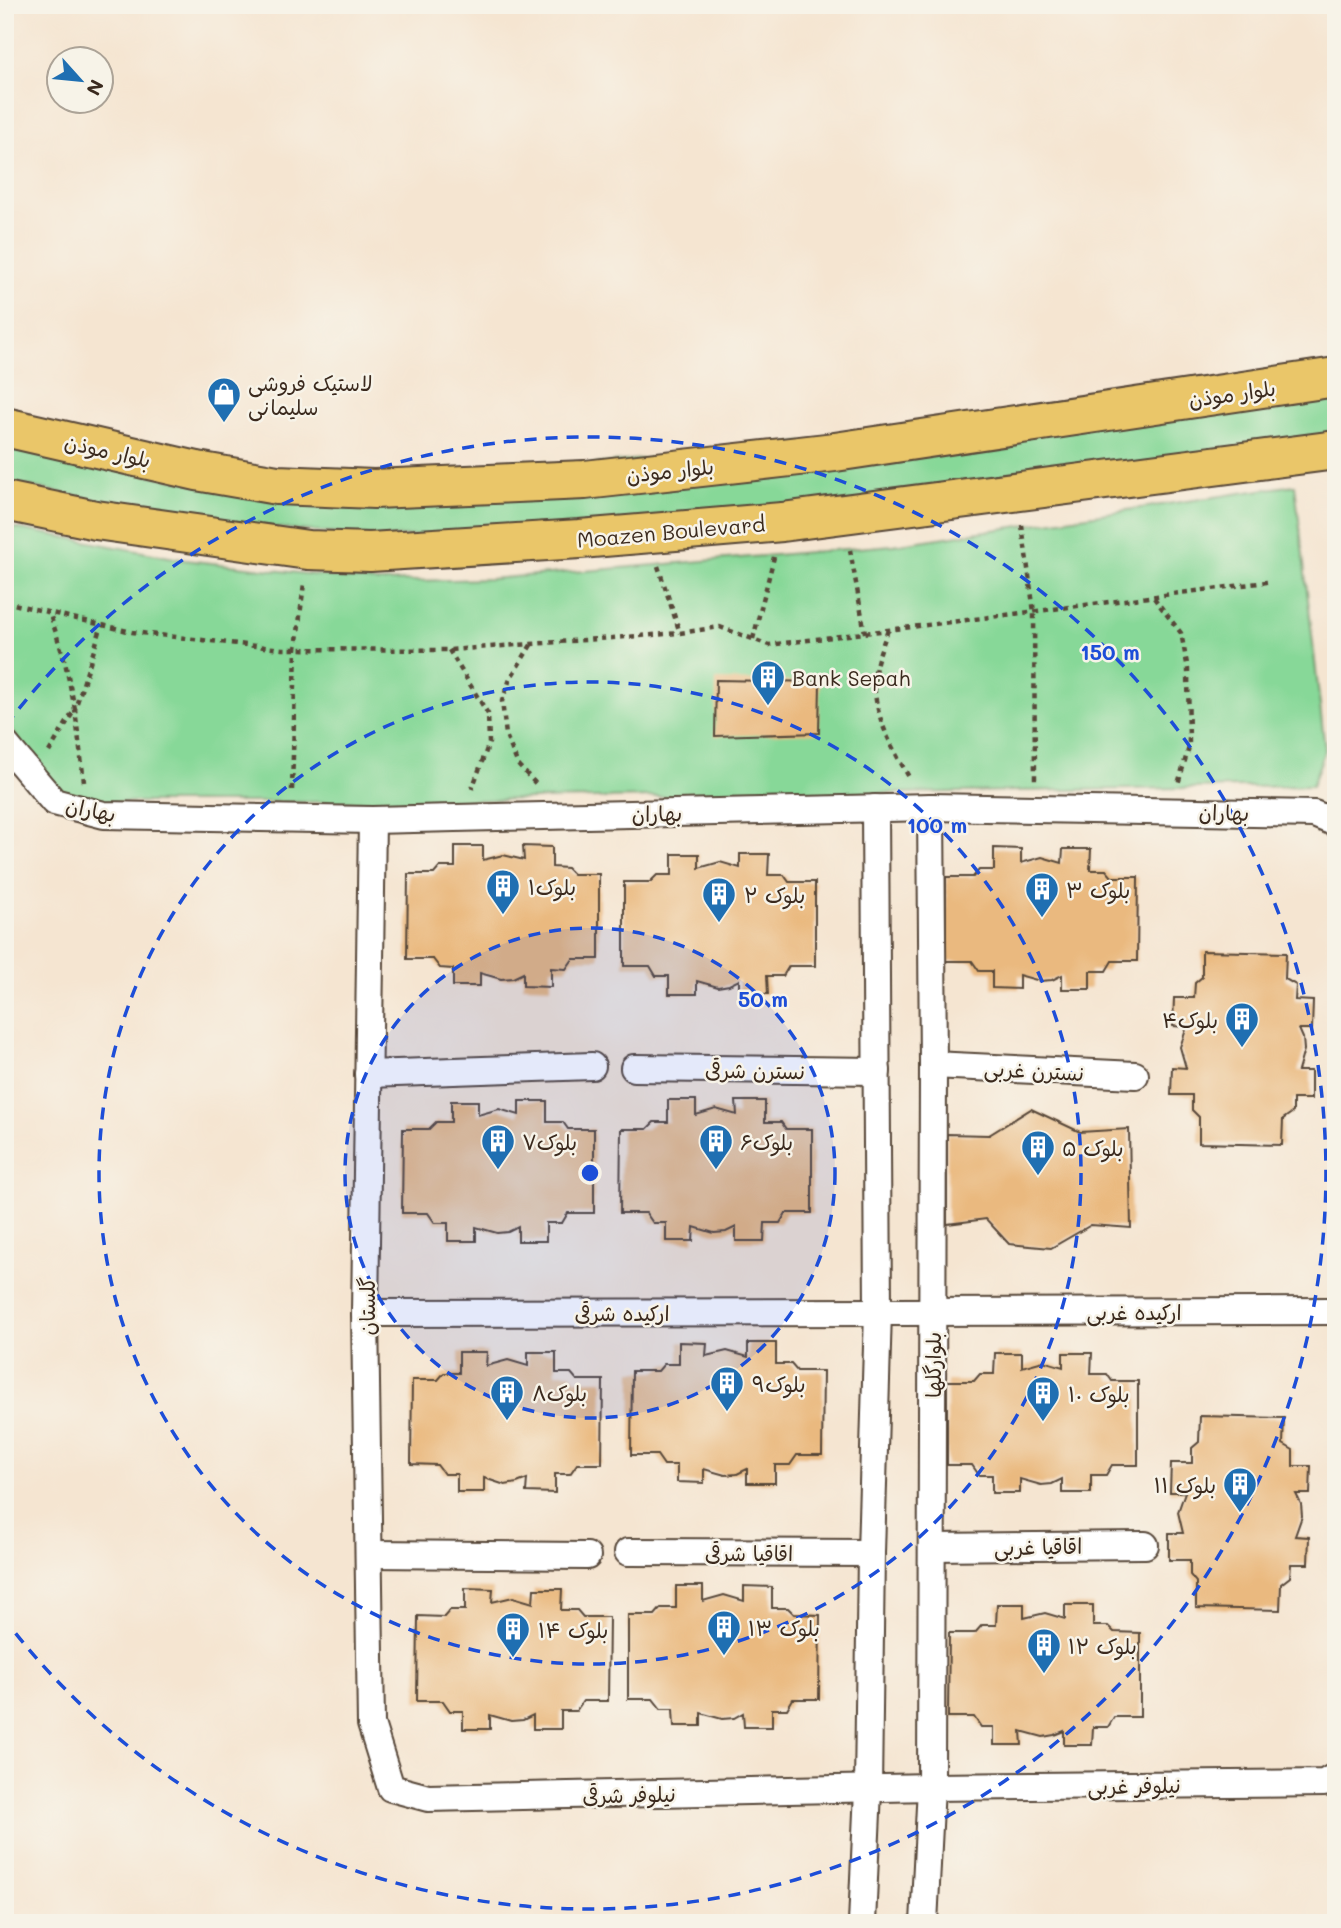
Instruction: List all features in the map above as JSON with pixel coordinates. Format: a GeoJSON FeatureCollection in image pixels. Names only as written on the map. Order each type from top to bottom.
{"type":"FeatureCollection","features":[{"type":"Feature","properties":{"kind":"main road","name":"بلوار موذن"},"geometry":{"type":"LineString","coordinates":[[5,427],[197,471],[277,485],[374,489],[585,480],[835,452],[1336,377]]}},
{"type":"Feature","properties":{"kind":"main road","name":"Moazen Boulevard"},"geometry":{"type":"LineString","coordinates":[[5,501],[96,520],[308,551],[370,552],[580,539],[782,522],[1336,450]]}},
{"type":"Feature","properties":{"kind":"street","name":"بهاران"},"geometry":{"type":"LineString","coordinates":[[5,744],[54,802],[104,815],[372,820],[931,807],[1314,814],[1336,823]]}},
{"type":"Feature","properties":{"kind":"street","name":"بلوارگلها"},"geometry":{"type":"LineString","coordinates":[[924,1923],[931,1787],[931,807]]}},
{"type":"Feature","properties":{"kind":"street"},"geometry":{"type":"LineString","coordinates":[[862,1923],[868,1790],[878,1311],[875,808]]}},
{"type":"Feature","properties":{"kind":"street","name":"گلستان"},"geometry":{"type":"LineString","coordinates":[[372,820],[365,1313],[371,1724],[391,1788]]}},
{"type":"Feature","properties":{"kind":"street","name":"نسترن غربی"},"geometry":{"type":"LineString","coordinates":[[933,1065],[1135,1075]]}},
{"type":"Feature","properties":{"kind":"street"},"geometry":{"type":"LineString","coordinates":[[368,1074],[592,1066]]}},
{"type":"Feature","properties":{"kind":"street","name":"نسترن شرقی"},"geometry":{"type":"LineString","coordinates":[[634,1068],[877,1071]]}},
{"type":"Feature","properties":{"kind":"street","name":"ارکیده غربی"},"geometry":{"type":"LineString","coordinates":[[932,1312],[1336,1311]]}},
{"type":"Feature","properties":{"kind":"street","name":"ارکیده شرقی"},"geometry":{"type":"LineString","coordinates":[[365,1313],[932,1312]]}},
{"type":"Feature","properties":{"kind":"street","name":"اقاقیا غربی"},"geometry":{"type":"LineString","coordinates":[[932,1547],[1145,1545]]}},
{"type":"Feature","properties":{"kind":"street","name":"اقاقیا شرقی"},"geometry":{"type":"LineString","coordinates":[[628,1552],[871,1553]]}},
{"type":"Feature","properties":{"kind":"street"},"geometry":{"type":"LineString","coordinates":[[369,1554],[587,1556]]}},
{"type":"Feature","properties":{"kind":"street","name":"نیلوفر غربی"},"geometry":{"type":"LineString","coordinates":[[868,1790],[1324,1783],[1336,1776]]}},
{"type":"Feature","properties":{"kind":"street","name":"نیلوفر شرقی"},"geometry":{"type":"LineString","coordinates":[[391,1788],[428,1798],[868,1790]]}},
{"type":"Feature","properties":{"kind":"path"},"geometry":{"type":"LineString","coordinates":[[1017,490],[1034,612],[1035,809]]}},
{"type":"Feature","properties":{"kind":"path"},"geometry":{"type":"LineString","coordinates":[[844,514],[866,633]]}},
{"type":"Feature","properties":{"kind":"path"},"geometry":{"type":"LineString","coordinates":[[753,639],[782,522]]}},
{"type":"Feature","properties":{"kind":"path"},"geometry":{"type":"LineString","coordinates":[[647,532],[680,633]]}},
{"type":"Feature","properties":{"kind":"path"},"geometry":{"type":"LineString","coordinates":[[291,819],[296,649],[308,551]]}},
{"type":"Feature","properties":{"kind":"path"},"geometry":{"type":"LineString","coordinates":[[5,603],[132,632],[296,649],[449,650],[680,633],[720,626],[769,645],[1267,582]]}},
{"type":"Feature","properties":{"kind":"path"},"geometry":{"type":"LineString","coordinates":[[1153,597],[1181,634],[1188,669],[1189,747],[1183,770],[1166,811]]}},
{"type":"Feature","properties":{"kind":"path"},"geometry":{"type":"LineString","coordinates":[[50,613],[65,662],[75,709],[86,811]]}},
{"type":"Feature","properties":{"kind":"path"},"geometry":{"type":"LineString","coordinates":[[38,783],[50,750],[75,709],[102,625]]}},
{"type":"Feature","properties":{"kind":"path"},"geometry":{"type":"LineString","coordinates":[[888,630],[876,665],[875,703],[883,727],[907,775],[931,807]]}},
{"type":"Feature","properties":{"kind":"path"},"geometry":{"type":"LineString","coordinates":[[531,644],[510,680],[502,701],[506,735],[518,765],[567,815]]}},
{"type":"Feature","properties":{"kind":"path"},"geometry":{"type":"LineString","coordinates":[[449,650],[488,714],[489,743],[461,818]]}},
{"type":"Feature","properties":{"kind":"green space"},"geometry":{"type":"Polygon","coordinates":[[[1336,386],[1336,439],[768,513],[376,538],[232,523],[104,502],[5,481],[5,448],[272,498],[1336,386]]]}},
{"type":"Feature","properties":{"kind":"green space"},"geometry":{"type":"Polygon","coordinates":[[[1295,485],[1325,750],[1312,786],[362,802],[101,802],[60,792],[5,722],[5,526],[185,560],[377,582],[490,579],[893,545],[1295,485]]]}},
{"type":"Feature","properties":{"kind":"building","name":"Bank Sepah"},"geometry":{"type":"Polygon","coordinates":[[[716,680],[820,682],[819,733],[715,736],[716,680]]]}},
{"type":"Feature","properties":{"kind":"building","name":"بلوک۱"},"geometry":{"type":"Polygon","coordinates":[[[455,846],[483,846],[483,860],[503,855],[524,860],[523,846],[552,847],[552,867],[567,868],[573,874],[599,874],[599,959],[573,959],[566,969],[551,968],[551,987],[523,986],[523,973],[513,978],[501,979],[480,973],[480,986],[453,986],[453,969],[440,968],[433,959],[407,959],[408,874],[434,874],[440,867],[455,867],[455,846]]]}},
{"type":"Feature","properties":{"kind":"building","name":"بلوک ۳"},"geometry":{"type":"Polygon","coordinates":[[[994,848],[1021,849],[1021,863],[1042,857],[1062,863],[1063,849],[1091,849],[1090,870],[1106,870],[1112,877],[1138,877],[1137,961],[1112,961],[1106,971],[1090,971],[1090,989],[1062,989],[1062,975],[1052,980],[1040,981],[1019,975],[1019,989],[992,988],[992,971],[979,971],[972,961],[946,961],[946,877],[973,877],[979,870],[994,870],[994,848]]]}},
{"type":"Feature","properties":{"kind":"building","name":"بلوک ۲"},"geometry":{"type":"Polygon","coordinates":[[[672,854],[699,854],[699,868],[720,862],[740,868],[740,854],[769,854],[768,875],[784,875],[789,882],[815,882],[815,966],[789,966],[783,976],[767,976],[768,994],[739,994],[739,980],[718,987],[697,981],[697,994],[669,994],[669,976],[656,976],[650,966],[624,966],[624,882],[650,882],[657,875],[672,875],[672,854]]]}},
{"type":"Feature","properties":{"kind":"building","name":"بلوک۴"},"geometry":{"type":"Polygon","coordinates":[[[1202,951],[1286,953],[1285,979],[1296,985],[1295,1000],[1313,1001],[1312,1029],[1299,1029],[1304,1050],[1298,1071],[1311,1071],[1311,1099],[1293,1099],[1293,1112],[1283,1119],[1282,1145],[1199,1143],[1199,1117],[1192,1110],[1192,1095],[1171,1095],[1172,1067],[1186,1068],[1180,1047],[1187,1027],[1173,1026],[1174,998],[1194,998],[1195,983],[1202,977],[1202,951]]]}},
{"type":"Feature","properties":{"kind":"building","name":"بلوک۶"},"geometry":{"type":"Polygon","coordinates":[[[668,1100],[696,1100],[696,1115],[716,1109],[737,1115],[736,1101],[765,1101],[765,1122],[781,1122],[786,1129],[812,1129],[812,1213],[786,1213],[780,1223],[765,1223],[764,1241],[736,1241],[736,1227],[726,1232],[714,1233],[694,1227],[693,1241],[666,1241],[666,1223],[653,1223],[646,1213],[620,1213],[621,1129],[647,1129],[654,1122],[668,1122],[668,1100]]]}},
{"type":"Feature","properties":{"kind":"building","name":"بلوک۷"},"geometry":{"type":"Polygon","coordinates":[[[451,1101],[478,1101],[478,1115],[499,1109],[519,1115],[519,1101],[547,1101],[547,1122],[563,1122],[568,1129],[594,1129],[594,1213],[568,1213],[562,1223],[546,1223],[546,1241],[518,1241],[518,1227],[497,1233],[476,1227],[476,1241],[448,1241],[448,1223],[435,1223],[428,1213],[402,1213],[403,1129],[429,1129],[436,1122],[451,1122],[451,1101]]]}},
{"type":"Feature","properties":{"kind":"building","name":"بلوک ۵"},"geometry":{"type":"Polygon","coordinates":[[[1031,1109],[1080,1132],[1129,1129],[1131,1228],[1091,1225],[1051,1248],[1009,1244],[986,1219],[947,1224],[947,1134],[989,1135],[1031,1109]]]}},
{"type":"Feature","properties":{"kind":"building","name":"بلوک۹"},"geometry":{"type":"Polygon","coordinates":[[[679,1342],[707,1343],[706,1356],[727,1351],[748,1357],[748,1343],[776,1343],[776,1364],[791,1364],[797,1371],[823,1371],[822,1455],[797,1455],[790,1465],[775,1465],[775,1483],[747,1483],[747,1469],[737,1474],[725,1475],[704,1469],[704,1483],[677,1482],[677,1465],[664,1465],[657,1455],[631,1455],[632,1371],[658,1371],[664,1364],[679,1364],[679,1342]]]}},
{"type":"Feature","properties":{"kind":"building","name":"بلوک۸"},"geometry":{"type":"Polygon","coordinates":[[[459,1352],[487,1352],[486,1366],[508,1360],[528,1366],[528,1352],[556,1352],[556,1373],[571,1373],[577,1380],[603,1380],[602,1464],[577,1464],[570,1474],[555,1474],[555,1493],[526,1492],[527,1479],[505,1485],[484,1478],[484,1492],[457,1492],[457,1474],[444,1474],[437,1465],[411,1464],[412,1380],[438,1380],[444,1373],[459,1373],[459,1352]]]}},
{"type":"Feature","properties":{"kind":"building","name":"بلوک ۱۰"},"geometry":{"type":"Polygon","coordinates":[[[995,1353],[1022,1353],[1022,1367],[1043,1361],[1063,1367],[1063,1353],[1092,1353],[1091,1374],[1107,1374],[1112,1381],[1138,1381],[1138,1465],[1112,1465],[1106,1475],[1091,1475],[1091,1493],[1062,1493],[1062,1479],[1041,1485],[1020,1479],[1020,1493],[992,1493],[992,1475],[979,1475],[972,1465],[947,1465],[947,1381],[974,1381],[980,1374],[994,1374],[995,1353]]]}},
{"type":"Feature","properties":{"kind":"building","name":"بلوک ۱۱"},"geometry":{"type":"Polygon","coordinates":[[[1200,1416],[1284,1418],[1283,1444],[1293,1450],[1293,1466],[1311,1466],[1310,1494],[1296,1494],[1301,1504],[1302,1516],[1295,1536],[1309,1537],[1308,1564],[1291,1564],[1290,1577],[1281,1584],[1280,1610],[1196,1608],[1196,1582],[1190,1575],[1190,1560],[1169,1560],[1169,1533],[1183,1533],[1178,1512],[1185,1492],[1170,1492],[1171,1463],[1192,1463],[1192,1448],[1199,1442],[1200,1416]]]}},
{"type":"Feature","properties":{"kind":"building","name":"بلوک ۱۳"},"geometry":{"type":"Polygon","coordinates":[[[676,1586],[703,1586],[703,1601],[724,1595],[744,1601],[744,1586],[772,1587],[772,1608],[788,1608],[794,1614],[820,1615],[819,1699],[793,1699],[787,1709],[772,1709],[772,1727],[744,1727],[743,1713],[734,1718],[722,1719],[701,1713],[701,1726],[674,1726],[673,1709],[661,1709],[653,1699],[628,1699],[628,1615],[655,1615],[661,1608],[676,1608],[676,1586]]]}},
{"type":"Feature","properties":{"kind":"building","name":"بلوک ۱۴"},"geometry":{"type":"Polygon","coordinates":[[[465,1588],[493,1589],[492,1602],[513,1597],[533,1603],[534,1589],[562,1589],[561,1610],[577,1610],[583,1617],[609,1617],[608,1701],[583,1701],[576,1711],[561,1711],[561,1729],[533,1729],[533,1715],[523,1720],[511,1721],[490,1715],[490,1729],[463,1729],[463,1711],[450,1711],[443,1701],[417,1701],[418,1616],[444,1617],[450,1610],[465,1610],[465,1588]]]}},
{"type":"Feature","properties":{"kind":"building","name":"بلوک ۱۲"},"geometry":{"type":"Polygon","coordinates":[[[997,1604],[1024,1604],[1024,1618],[1045,1613],[1065,1619],[1065,1605],[1093,1605],[1093,1626],[1108,1626],[1114,1632],[1140,1633],[1140,1717],[1114,1717],[1108,1727],[1093,1727],[1092,1745],[1064,1745],[1064,1731],[1043,1737],[1021,1731],[1022,1745],[994,1745],[994,1727],[981,1727],[974,1717],[948,1717],[949,1633],[975,1633],[982,1625],[996,1625],[997,1604]]]}},
{"type":"Feature","properties":{"kind":"place","name":"لاستیک فروشی سلیمانی"},"geometry":{"type":"Point","coordinates":[224,424]}},
{"type":"Feature","properties":{"kind":"place","name":"Bank Sepah"},"geometry":{"type":"Point","coordinates":[768,707]}},
{"type":"Feature","properties":{"kind":"place","name":"بلوک۱"},"geometry":{"type":"Point","coordinates":[503,916]}},
{"type":"Feature","properties":{"kind":"place","name":"بلوک ۳"},"geometry":{"type":"Point","coordinates":[1042,919]}},
{"type":"Feature","properties":{"kind":"place","name":"بلوک ۲"},"geometry":{"type":"Point","coordinates":[719,924]}},
{"type":"Feature","properties":{"kind":"place","name":"بلوک۴"},"geometry":{"type":"Point","coordinates":[1242,1049]}},
{"type":"Feature","properties":{"kind":"place","name":"بلوک۷"},"geometry":{"type":"Point","coordinates":[498,1171]}},
{"type":"Feature","properties":{"kind":"place","name":"بلوک۶"},"geometry":{"type":"Point","coordinates":[716,1171]}},
{"type":"Feature","properties":{"kind":"place","name":"بلوک ۵"},"geometry":{"type":"Point","coordinates":[1038,1177]}},
{"type":"Feature","properties":{"kind":"place","name":"بلوک۹"},"geometry":{"type":"Point","coordinates":[727,1413]}},
{"type":"Feature","properties":{"kind":"place","name":"بلوک۸"},"geometry":{"type":"Point","coordinates":[507,1422]}},
{"type":"Feature","properties":{"kind":"place","name":"بلوک ۱۰"},"geometry":{"type":"Point","coordinates":[1043,1423]}},
{"type":"Feature","properties":{"kind":"place","name":"بلوک ۱۱"},"geometry":{"type":"Point","coordinates":[1240,1514]}},
{"type":"Feature","properties":{"kind":"place","name":"بلوک ۱۳"},"geometry":{"type":"Point","coordinates":[724,1657]}},
{"type":"Feature","properties":{"kind":"place","name":"بلوک ۱۴"},"geometry":{"type":"Point","coordinates":[513,1659]}},
{"type":"Feature","properties":{"kind":"place","name":"بلوک ۱۲"},"geometry":{"type":"Point","coordinates":[1044,1675]}}]}
